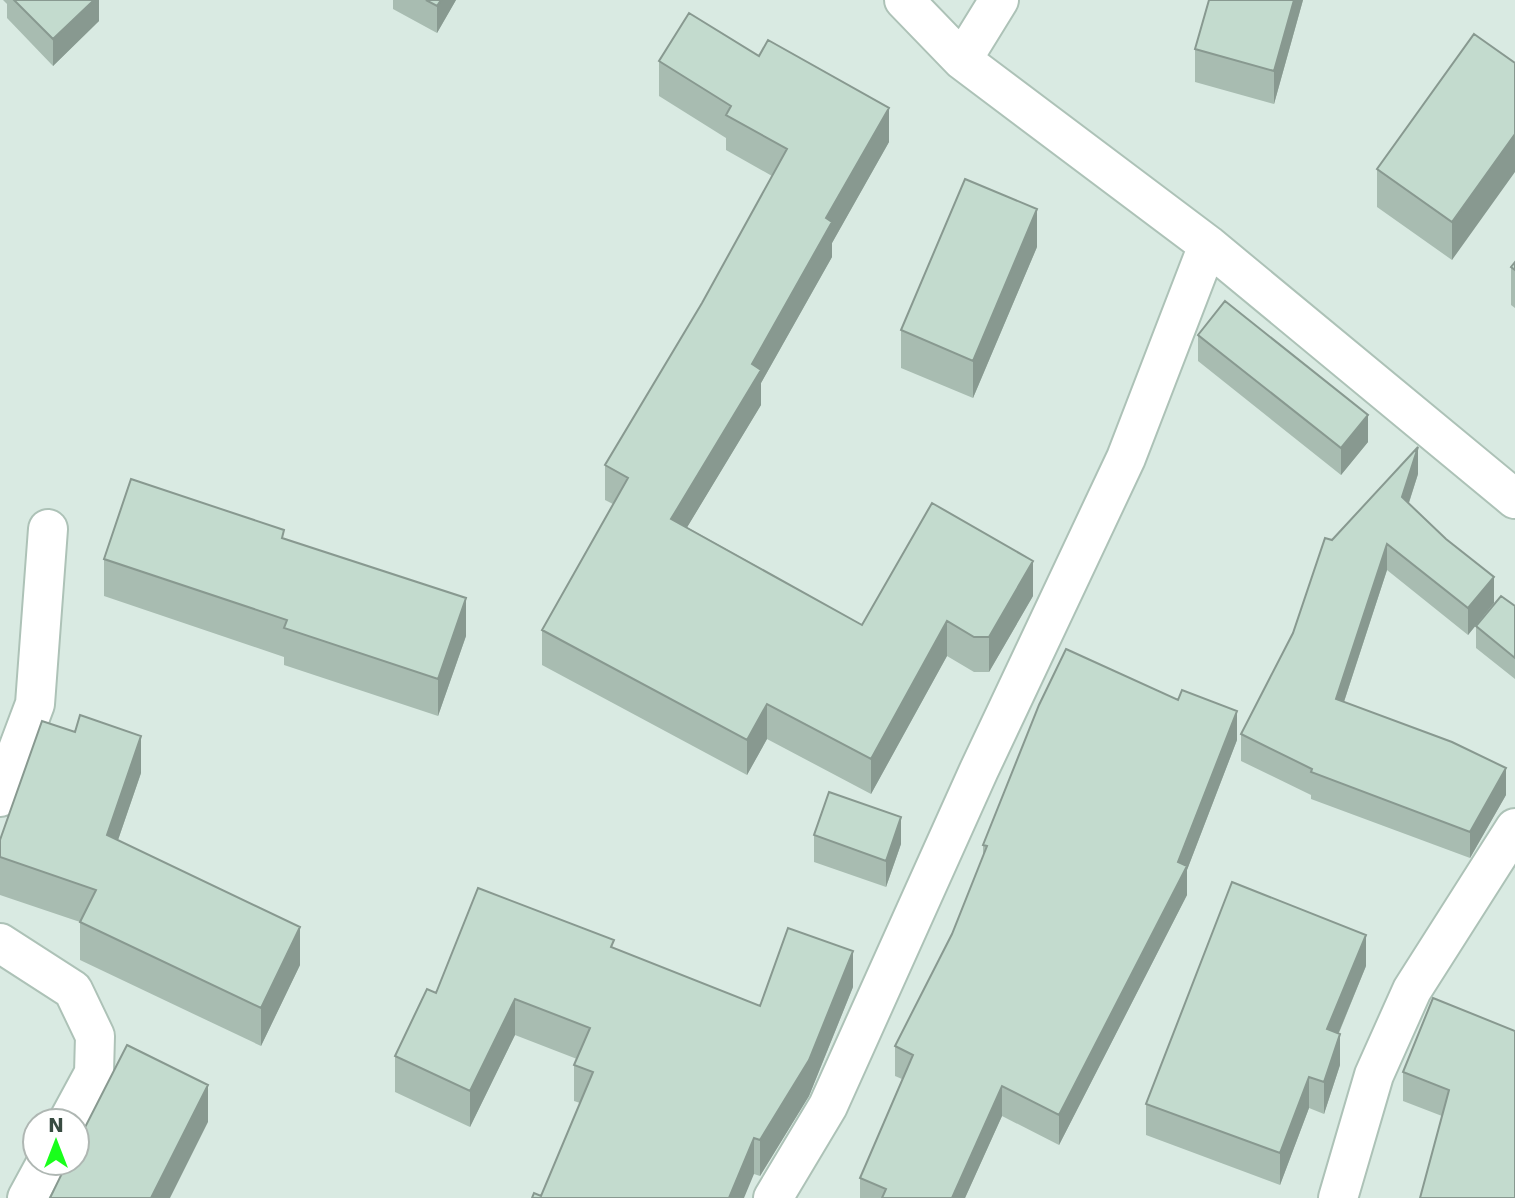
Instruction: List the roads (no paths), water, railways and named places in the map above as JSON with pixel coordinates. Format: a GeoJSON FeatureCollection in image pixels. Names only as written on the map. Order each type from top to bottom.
{"type":"FeatureCollection","features":[{"type":"Feature","properties":{"kind":"street"},"geometry":{"type":"LineString","coordinates":[[904,0],[962,60],[1208,245],[1515,499]]}},
{"type":"Feature","properties":{"kind":"street"},"geometry":{"type":"LineString","coordinates":[[962,60],[999,0]]}},
{"type":"Feature","properties":{"kind":"street"},"geometry":{"type":"LineString","coordinates":[[773,1198],[828,1106],[979,770],[1126,458],[1208,245]]}},
{"type":"Feature","properties":{"kind":"street"},"geometry":{"type":"LineString","coordinates":[[0,797],[35,704],[48,529]]}},
{"type":"Feature","properties":{"kind":"street"},"geometry":{"type":"LineString","coordinates":[[1338,1198],[1374,1075],[1412,990],[1515,828]]}},
{"type":"Feature","properties":{"kind":"street"},"geometry":{"type":"LineString","coordinates":[[0,943],[73,990],[95,1036],[94,1073],[76,1107]]}},
{"type":"Feature","properties":{"kind":"street"},"geometry":{"type":"LineString","coordinates":[[1412,990],[1447,1005]]}},
{"type":"Feature","properties":{"kind":"street"},"geometry":{"type":"LineString","coordinates":[[27,1198],[38,1177]]}}]}
